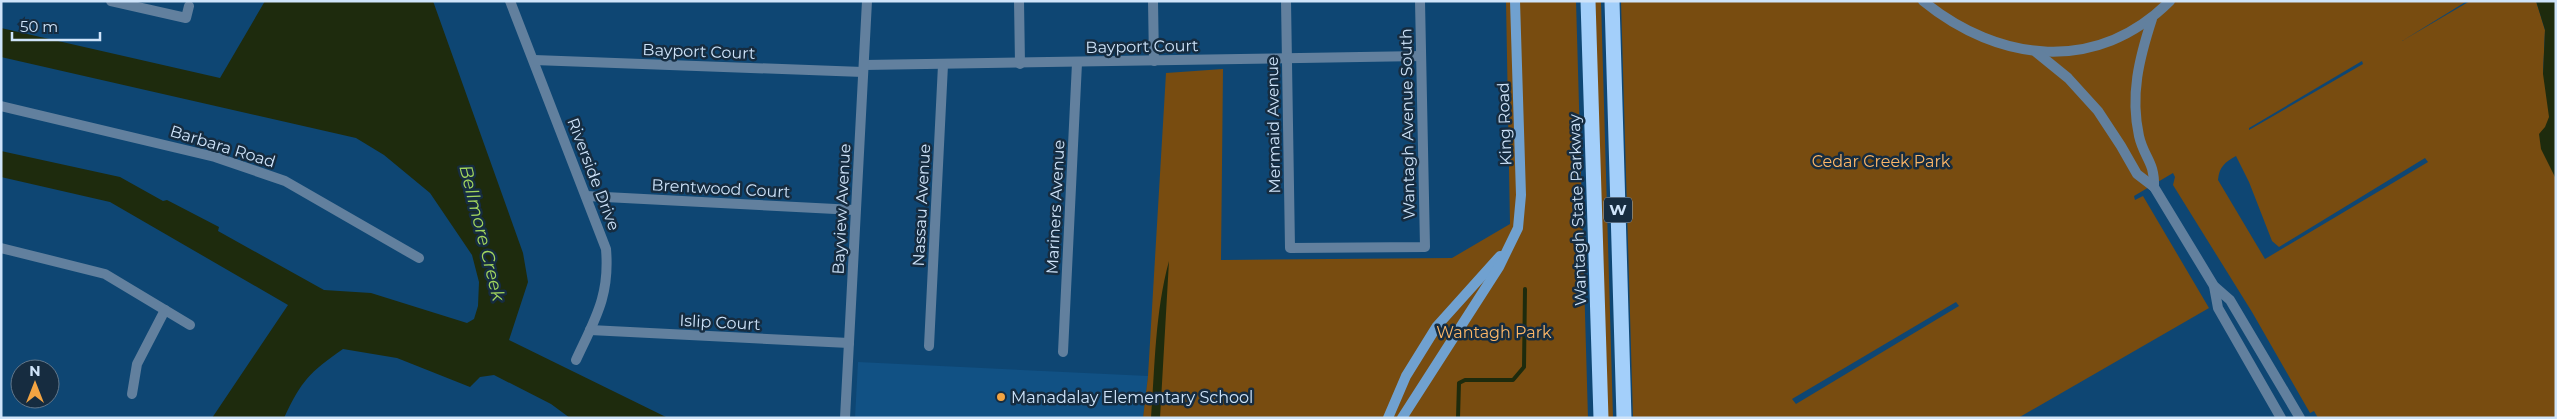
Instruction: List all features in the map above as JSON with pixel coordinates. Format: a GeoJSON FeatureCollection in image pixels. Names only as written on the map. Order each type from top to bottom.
{"type":"FeatureCollection","features":[{"type":"Feature","properties":{"kind":"highway","name":"Wantagh State Parkway"},"geometry":{"type":"LineString","coordinates":[[1588,1],[1600,418]]}},
{"type":"Feature","properties":{"kind":"highway","name":"W"},"geometry":{"type":"LineString","coordinates":[[1612,1],[1624,418]]}},
{"type":"Feature","properties":{"kind":"street"},"geometry":{"type":"LineString","coordinates":[[111,1],[186,18],[189,6]]}},
{"type":"Feature","properties":{"kind":"street","name":"Riverside Drive"},"geometry":{"type":"LineString","coordinates":[[510,1],[604,240],[608,266],[604,300],[576,360]]}},
{"type":"Feature","properties":{"kind":"street","name":"Bayview Avenue"},"geometry":{"type":"LineString","coordinates":[[845,418],[866,1]]}},
{"type":"Feature","properties":{"kind":"street"},"geometry":{"type":"LineString","coordinates":[[1019,1],[1020,64]]}},
{"type":"Feature","properties":{"kind":"street"},"geometry":{"type":"LineString","coordinates":[[1153,1],[1154,61]]}},
{"type":"Feature","properties":{"kind":"street","name":"Mermaid Avenue"},"geometry":{"type":"LineString","coordinates":[[1286,1],[1290,248]]}},
{"type":"Feature","properties":{"kind":"street","name":"Wantagh Avenue South"},"geometry":{"type":"LineString","coordinates":[[1290,248],[1425,246],[1420,1]]}},
{"type":"Feature","properties":{"kind":"street","name":"King Road"},"geometry":{"type":"LineString","coordinates":[[1402,418],[1479,300],[1511,245],[1518,228],[1521,195],[1515,1]]}},
{"type":"Feature","properties":{"kind":"street"},"geometry":{"type":"LineString","coordinates":[[1923,1],[1940,15],[1990,41],[2036,52],[2059,52],[2100,46],[2116,40],[2152,19],[2170,1]]}},
{"type":"Feature","properties":{"kind":"street"},"geometry":{"type":"LineString","coordinates":[[2152,19],[2137,73],[2134,100],[2139,138],[2155,172],[2154,187]]}},
{"type":"Feature","properties":{"kind":"street"},"geometry":{"type":"LineString","coordinates":[[2036,52],[2083,94],[2121,146],[2137,174],[2154,187],[2214,286],[2230,300],[2300,418]]}},
{"type":"Feature","properties":{"kind":"street","name":"Bayport Court"},"geometry":{"type":"LineString","coordinates":[[534,60],[863,69],[943,65],[1421,56]]}},
{"type":"Feature","properties":{"kind":"street","name":"Mariners Avenue"},"geometry":{"type":"LineString","coordinates":[[1063,352],[1077,63]]}},
{"type":"Feature","properties":{"kind":"street","name":"Nassau Avenue"},"geometry":{"type":"LineString","coordinates":[[929,346],[943,65]]}},
{"type":"Feature","properties":{"kind":"street","name":"Barbara Road"},"geometry":{"type":"LineString","coordinates":[[1,106],[187,150],[285,181],[419,258]]}},
{"type":"Feature","properties":{"kind":"street","name":"Brentwood Court"},"geometry":{"type":"LineString","coordinates":[[586,196],[855,210]]}},
{"type":"Feature","properties":{"kind":"street","name":"King Road"},"geometry":{"type":"LineString","coordinates":[[1388,418],[1406,376],[1437,326],[1511,245]]}},
{"type":"Feature","properties":{"kind":"street"},"geometry":{"type":"LineString","coordinates":[[1,248],[96,270],[190,326]]}},
{"type":"Feature","properties":{"kind":"street"},"geometry":{"type":"LineString","coordinates":[[2214,286],[2218,308],[2281,418]]}},
{"type":"Feature","properties":{"kind":"street"},"geometry":{"type":"LineString","coordinates":[[132,394],[137,364],[165,310]]}},
{"type":"Feature","properties":{"kind":"street","name":"Islip Court"},"geometry":{"type":"LineString","coordinates":[[590,330],[849,343]]}},
{"type":"Feature","properties":{"kind":"shaded area","name":"Manadalay Elementary School"},"geometry":{"type":"Polygon","coordinates":[[[858,362],[1148,376],[1143,418],[855,418],[858,362]]]}},
{"type":"Feature","properties":{"kind":"green space","name":"Wantagh Park"},"geometry":{"type":"Polygon","coordinates":[[[1506,1],[1576,1],[1588,418],[1143,418],[1148,376],[1166,73],[1223,69],[1221,260],[1452,258],[1510,224],[1506,1]]]}},
{"type":"Feature","properties":{"kind":"green space"},"geometry":{"type":"Polygon","coordinates":[[[1595,1],[1601,1],[1613,418],[1608,418],[1595,1]]]}},
{"type":"Feature","properties":{"kind":"green space","name":"Cedar Creek Park"},"geometry":{"type":"Polygon","coordinates":[[[1621,1],[2467,1],[2402,41],[2470,1],[2536,1],[2545,30],[2543,74],[2556,87],[2556,418],[2318,418],[2314,411],[2310,413],[2252,312],[2173,185],[2175,177],[2173,173],[2134,196],[2135,200],[2143,196],[2209,308],[2018,418],[1633,418],[1621,1]],[[2362,61],[2249,128],[2249,130],[2363,64],[2362,61]],[[2236,156],[2221,168],[2218,180],[2265,259],[2428,162],[2425,158],[2279,247],[2272,241],[2249,182],[2236,156]],[[1956,302],[1792,399],[1796,404],[1959,306],[1956,302]]]}},
{"type":"Feature","properties":{"kind":"water","name":"Bellmore Creek"},"geometry":{"type":"Polygon","coordinates":[[[265,1],[433,1],[523,253],[528,282],[509,340],[668,418],[570,418],[551,404],[494,375],[480,377],[470,387],[397,358],[343,349],[307,378],[284,418],[212,418],[288,305],[110,202],[1,177],[1,151],[120,177],[163,201],[167,200],[219,227],[218,231],[324,290],[371,293],[467,323],[474,319],[478,306],[479,282],[472,255],[430,193],[384,155],[356,138],[1,57],[1,28],[220,78],[265,1]]]}},
{"type":"Feature","properties":{"kind":"water"},"geometry":{"type":"Polygon","coordinates":[[[2536,1],[2556,1],[2556,179],[2541,149],[2539,134],[2545,127],[2549,117],[2543,74],[2545,30],[2536,1]]]}},
{"type":"Feature","properties":{"kind":"water"},"geometry":{"type":"Polygon","coordinates":[[[1169,261],[1160,418],[1151,418],[1158,319],[1169,261]]]}},
{"type":"Feature","properties":{"kind":"waterway"},"geometry":{"type":"LineString","coordinates":[[1458,418],[1459,383],[1465,380],[1513,380],[1524,367],[1525,289]]}},
{"type":"Feature","properties":{"kind":"place","name":"Manadalay Elementary School"},"geometry":{"type":"Point","coordinates":[1001,397]}}]}
